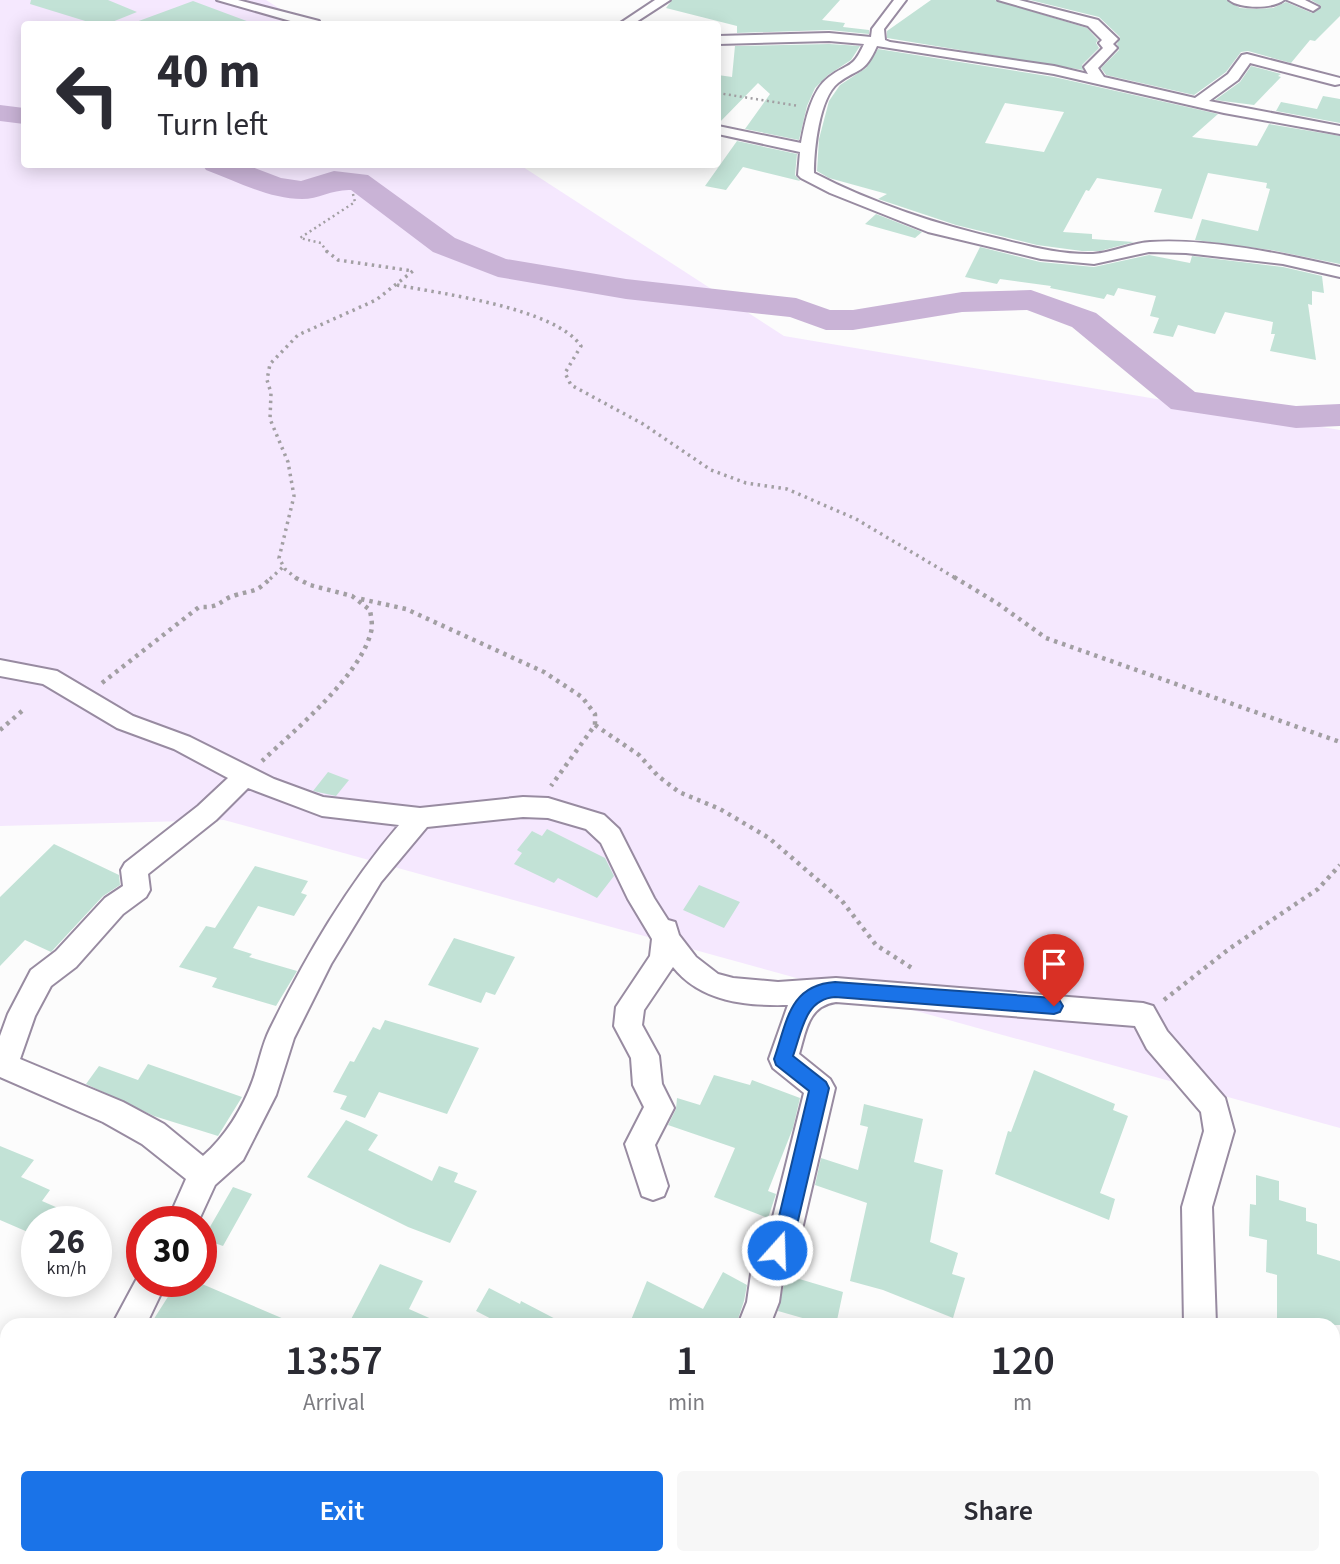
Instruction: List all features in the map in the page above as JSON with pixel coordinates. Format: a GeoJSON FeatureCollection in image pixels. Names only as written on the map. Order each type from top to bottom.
{"type":"FeatureCollection","features":[{"type":"Feature","properties":{"kind":"street"},"geometry":{"type":"LineString","coordinates":[[223,0],[303,21]]}},
{"type":"Feature","properties":{"kind":"street"},"geometry":{"type":"LineString","coordinates":[[630,21],[664,0]]}},
{"type":"Feature","properties":{"kind":"street"},"geometry":{"type":"LineString","coordinates":[[900,0],[878,29],[875,41],[860,65],[833,80],[820,97],[807,149],[806,175],[934,229],[975,241],[1041,254],[1094,259],[1149,247],[1186,248],[1283,259],[1340,272]]}},
{"type":"Feature","properties":{"kind":"street"},"geometry":{"type":"LineString","coordinates":[[1004,0],[1030,4],[1093,23],[1102,34],[1111,39],[1107,43],[1110,48],[1102,59],[1091,67],[1099,80]]}},
{"type":"Feature","properties":{"kind":"street"},"geometry":{"type":"LineString","coordinates":[[1235,0],[1278,0]]}},
{"type":"Feature","properties":{"kind":"street"},"geometry":{"type":"LineString","coordinates":[[1293,0],[1313,7]]}},
{"type":"Feature","properties":{"kind":"street"},"geometry":{"type":"LineString","coordinates":[[721,40],[829,37],[875,41],[888,47],[1032,67],[1340,130]]}},
{"type":"Feature","properties":{"kind":"street"},"geometry":{"type":"LineString","coordinates":[[1198,103],[1233,77],[1247,58],[1335,82]]}},
{"type":"Feature","properties":{"kind":"street"},"geometry":{"type":"LineString","coordinates":[[721,131],[807,149]]}},
{"type":"Feature","properties":{"kind":"street"},"geometry":{"type":"LineString","coordinates":[[0,667],[41,674],[125,722],[182,743],[280,792],[322,806],[420,818],[536,807],[591,820],[626,842],[669,918],[663,959],[630,1007],[628,1026],[645,1056],[648,1084],[659,1108],[640,1144],[653,1186]]}},
{"type":"Feature","properties":{"kind":"street"},"geometry":{"type":"LineString","coordinates":[[204,1175],[153,1134],[113,1112],[2,1064],[22,1014],[41,978],[66,959],[114,906],[137,890],[134,870],[207,813],[246,776]]}},
{"type":"Feature","properties":{"kind":"street"},"geometry":{"type":"LineString","coordinates":[[189,1206],[204,1175],[232,1150],[266,1086],[280,1037],[321,956],[372,875],[420,818]]}},
{"type":"Feature","properties":{"kind":"street"},"geometry":{"type":"LineString","coordinates":[[665,935],[699,977],[709,983],[778,993],[819,991],[909,995],[1143,1015],[1157,1040],[1215,1107],[1219,1131],[1197,1207],[1200,1318]]}},
{"type":"Feature","properties":{"kind":"street"},"geometry":{"type":"LineString","coordinates":[[756,1318],[767,1274],[787,1225],[820,1088],[783,1059],[802,1006],[819,991]]}},
{"type":"Feature","properties":{"kind":"street"},"geometry":{"type":"LineString","coordinates":[[132,1318],[143,1297]]}},
{"type":"Feature","properties":{"kind":"path"},"geometry":{"type":"LineString","coordinates":[[721,93],[817,109]]}},
{"type":"Feature","properties":{"kind":"path"},"geometry":{"type":"LineString","coordinates":[[353,194],[355,202],[300,238],[321,243],[328,254],[338,260],[413,270],[376,300],[298,335],[270,364],[270,419],[286,455],[294,490],[279,558],[283,567],[309,586],[406,609],[544,672],[582,697],[595,713],[595,725],[536,807]]}},
{"type":"Feature","properties":{"kind":"path"},"geometry":{"type":"LineString","coordinates":[[397,285],[515,311],[568,330],[579,339],[581,346],[565,373],[571,385],[643,424],[711,470],[746,483],[786,489],[845,513],[997,603],[1046,638],[1340,742]]}},
{"type":"Feature","properties":{"kind":"path"},"geometry":{"type":"LineString","coordinates":[[80,696],[109,678],[200,607],[215,608],[234,595],[256,592],[283,567]]}},
{"type":"Feature","properties":{"kind":"path"},"geometry":{"type":"LineString","coordinates":[[246,776],[325,702],[359,659],[368,636],[371,616],[366,605],[359,599]]}},
{"type":"Feature","properties":{"kind":"path"},"geometry":{"type":"LineString","coordinates":[[0,730],[22,711]]}},
{"type":"Feature","properties":{"kind":"path"},"geometry":{"type":"LineString","coordinates":[[595,725],[639,755],[658,776],[679,792],[720,809],[751,827],[815,875],[851,911],[876,945],[918,972],[918,981],[909,995]]}},
{"type":"Feature","properties":{"kind":"path"},"geometry":{"type":"LineString","coordinates":[[1143,1015],[1229,949],[1318,889],[1338,871],[1340,864]]}},
{"type":"Feature","properties":{"kind":"shaded area"},"geometry":{"type":"Polygon","coordinates":[[[0,0],[266,0],[299,21],[21,21],[21,168],[525,168],[784,336],[1340,430],[1340,1128],[224,820],[0,826],[0,0]]]}},
{"type":"Feature","properties":{"kind":"building"},"geometry":{"type":"Polygon","coordinates":[[[31,0],[108,0],[137,12],[114,21],[85,21],[30,4],[31,0]]]}},
{"type":"Feature","properties":{"kind":"building"},"geometry":{"type":"Polygon","coordinates":[[[672,0],[840,0],[822,20],[845,23],[843,27],[869,30],[869,34],[829,30],[737,33],[737,26],[666,8],[672,0]]]}},
{"type":"Feature","properties":{"kind":"building"},"geometry":{"type":"Polygon","coordinates":[[[931,0],[995,0],[1087,28],[1098,40],[1096,43],[1099,48],[1082,65],[1083,70],[887,38],[887,31],[931,0]]]}},
{"type":"Feature","properties":{"kind":"building"},"geometry":{"type":"Polygon","coordinates":[[[1030,0],[1227,0],[1240,8],[1256,9],[1273,8],[1286,2],[1312,13],[1321,6],[1311,0],[1340,0],[1340,16],[1315,41],[1310,40],[1291,63],[1248,51],[1241,52],[1226,72],[1194,95],[1106,75],[1101,68],[1119,50],[1117,44],[1120,37],[1099,17],[1030,0]]]}},
{"type":"Feature","properties":{"kind":"building"},"geometry":{"type":"Polygon","coordinates":[[[193,1],[247,21],[139,21],[193,1]]]}},
{"type":"Feature","properties":{"kind":"building"},"geometry":{"type":"Polygon","coordinates":[[[735,46],[860,46],[851,60],[828,75],[815,88],[807,106],[799,140],[745,129],[770,94],[758,83],[721,121],[721,75],[732,77],[735,46]]]}},
{"type":"Feature","properties":{"kind":"building"},"geometry":{"type":"Polygon","coordinates":[[[878,49],[1054,77],[1218,114],[1192,137],[1257,146],[1269,124],[1340,136],[1340,264],[1271,250],[1195,240],[1202,219],[1258,231],[1270,189],[1266,188],[1267,183],[1208,173],[1192,219],[1154,212],[1162,189],[1097,178],[1089,191],[1086,190],[1063,232],[1092,234],[1092,239],[1134,242],[1100,251],[1037,245],[956,225],[878,199],[887,194],[829,178],[817,171],[819,139],[829,101],[840,85],[866,68],[878,49]],[[1005,103],[985,143],[1044,152],[1064,112],[1005,103]]]}},
{"type":"Feature","properties":{"kind":"building"},"geometry":{"type":"Polygon","coordinates":[[[1251,66],[1281,74],[1278,76],[1281,77],[1254,105],[1215,100],[1240,82],[1251,66]]]}},
{"type":"Feature","properties":{"kind":"building"},"geometry":{"type":"Polygon","coordinates":[[[1323,96],[1340,99],[1340,123],[1276,111],[1281,102],[1317,109],[1323,96]]]}},
{"type":"Feature","properties":{"kind":"building"},"geometry":{"type":"Polygon","coordinates":[[[737,141],[797,154],[795,175],[800,181],[743,167],[726,190],[705,186],[718,168],[721,168],[721,164],[737,141]]]}},
{"type":"Feature","properties":{"kind":"building"},"geometry":{"type":"Polygon","coordinates":[[[876,214],[922,232],[915,238],[865,224],[876,214]]]}},
{"type":"Feature","properties":{"kind":"building"},"geometry":{"type":"Polygon","coordinates":[[[980,247],[1040,262],[1094,267],[1149,255],[1190,263],[1192,256],[1283,267],[1322,276],[1324,293],[1312,291],[1312,305],[1308,304],[1316,360],[1270,351],[1275,334],[1271,334],[1273,322],[1225,312],[1215,334],[1178,325],[1173,337],[1153,333],[1159,318],[1150,316],[1156,296],[1118,288],[1114,296],[1107,294],[1104,299],[1050,288],[1051,286],[1000,279],[997,284],[965,277],[980,247]]]}},
{"type":"Feature","properties":{"kind":"building"},"geometry":{"type":"Polygon","coordinates":[[[328,772],[349,780],[336,796],[313,791],[328,772]]]}},
{"type":"Feature","properties":{"kind":"building"},"geometry":{"type":"Polygon","coordinates":[[[547,829],[605,858],[614,876],[597,898],[558,878],[554,883],[514,864],[522,853],[517,850],[532,831],[542,836],[547,829]]]}},
{"type":"Feature","properties":{"kind":"building"},"geometry":{"type":"Polygon","coordinates":[[[54,844],[119,875],[120,885],[103,896],[51,952],[25,940],[0,966],[0,897],[54,844]]]}},
{"type":"Feature","properties":{"kind":"building"},"geometry":{"type":"Polygon","coordinates":[[[255,866],[308,881],[301,893],[307,895],[294,916],[258,906],[233,948],[252,954],[249,957],[297,971],[276,1006],[212,987],[217,978],[179,967],[206,926],[215,928],[255,866]]]}},
{"type":"Feature","properties":{"kind":"building"},"geometry":{"type":"Polygon","coordinates":[[[699,885],[740,902],[724,928],[683,910],[699,885]]]}},
{"type":"Feature","properties":{"kind":"building"},"geometry":{"type":"Polygon","coordinates":[[[454,938],[515,957],[495,995],[486,992],[481,1003],[428,985],[454,938]]]}},
{"type":"Feature","properties":{"kind":"building"},"geometry":{"type":"Polygon","coordinates":[[[385,1020],[479,1048],[447,1114],[379,1092],[365,1118],[340,1109],[347,1096],[333,1092],[350,1061],[354,1062],[373,1027],[380,1030],[385,1020]]]}},
{"type":"Feature","properties":{"kind":"building"},"geometry":{"type":"Polygon","coordinates":[[[148,1064],[242,1097],[218,1136],[154,1116],[86,1084],[99,1066],[138,1080],[148,1064]]]}},
{"type":"Feature","properties":{"kind":"building"},"geometry":{"type":"Polygon","coordinates":[[[1034,1070],[1115,1104],[1113,1110],[1128,1116],[1100,1193],[1115,1199],[1109,1220],[995,1174],[1008,1131],[1011,1132],[1034,1070]]]}},
{"type":"Feature","properties":{"kind":"building"},"geometry":{"type":"Polygon","coordinates":[[[714,1075],[750,1085],[752,1080],[800,1098],[793,1128],[768,1191],[776,1194],[768,1218],[714,1197],[735,1148],[668,1125],[676,1109],[677,1098],[700,1105],[714,1075]]]}},
{"type":"Feature","properties":{"kind":"building"},"geometry":{"type":"Polygon","coordinates":[[[864,1104],[923,1119],[914,1162],[943,1170],[930,1242],[958,1253],[952,1274],[965,1278],[953,1318],[883,1290],[850,1281],[867,1203],[815,1185],[821,1158],[858,1170],[868,1127],[860,1125],[864,1104]]]}},
{"type":"Feature","properties":{"kind":"building"},"geometry":{"type":"Polygon","coordinates":[[[346,1120],[378,1135],[368,1150],[432,1181],[439,1166],[458,1173],[454,1182],[477,1191],[450,1243],[408,1227],[307,1177],[346,1120]]]}},
{"type":"Feature","properties":{"kind":"building"},"geometry":{"type":"Polygon","coordinates":[[[0,1146],[34,1160],[21,1177],[50,1190],[42,1201],[53,1206],[21,1206],[21,1229],[0,1220],[0,1146]]]}},
{"type":"Feature","properties":{"kind":"building"},"geometry":{"type":"Polygon","coordinates":[[[1256,1175],[1279,1181],[1279,1200],[1306,1208],[1306,1221],[1317,1224],[1317,1254],[1340,1261],[1340,1318],[1277,1318],[1277,1275],[1266,1272],[1267,1240],[1249,1236],[1250,1204],[1256,1205],[1256,1175]]]}},
{"type":"Feature","properties":{"kind":"building"},"geometry":{"type":"Polygon","coordinates":[[[233,1187],[252,1194],[223,1246],[217,1244],[217,1215],[233,1187]]]}},
{"type":"Feature","properties":{"kind":"building"},"geometry":{"type":"Polygon","coordinates":[[[380,1264],[423,1281],[409,1309],[429,1318],[352,1318],[380,1264]]]}},
{"type":"Feature","properties":{"kind":"building"},"geometry":{"type":"Polygon","coordinates":[[[723,1272],[747,1285],[738,1318],[632,1318],[647,1281],[703,1309],[723,1272]]]}},
{"type":"Feature","properties":{"kind":"building"},"geometry":{"type":"Polygon","coordinates":[[[786,1275],[843,1292],[837,1318],[802,1318],[778,1311],[786,1275]]]}},
{"type":"Feature","properties":{"kind":"building"},"geometry":{"type":"Polygon","coordinates":[[[489,1288],[554,1318],[490,1318],[476,1311],[489,1288]]]}},
{"type":"Feature","properties":{"kind":"building"},"geometry":{"type":"Polygon","coordinates":[[[217,1290],[282,1318],[154,1318],[168,1297],[217,1297],[217,1290]]]}},
{"type":"Feature","properties":{"kind":"waterway"},"geometry":{"type":"LineString","coordinates":[[0,113],[21,116]]}},
{"type":"Feature","properties":{"kind":"waterway"},"geometry":{"type":"LineString","coordinates":[[227,168],[275,186],[303,190],[334,180],[358,181],[444,245],[498,267],[626,289],[796,308],[826,320],[853,320],[962,302],[1031,300],[1084,320],[1184,401],[1296,417],[1340,415]]}},
{"type":"Feature","properties":{"kind":"route"},"geometry":{"type":"LineString","coordinates":[[777,1250],[787,1225],[820,1088],[783,1059],[804,1002],[819,991],[835,990],[1054,1006]]}}]}
